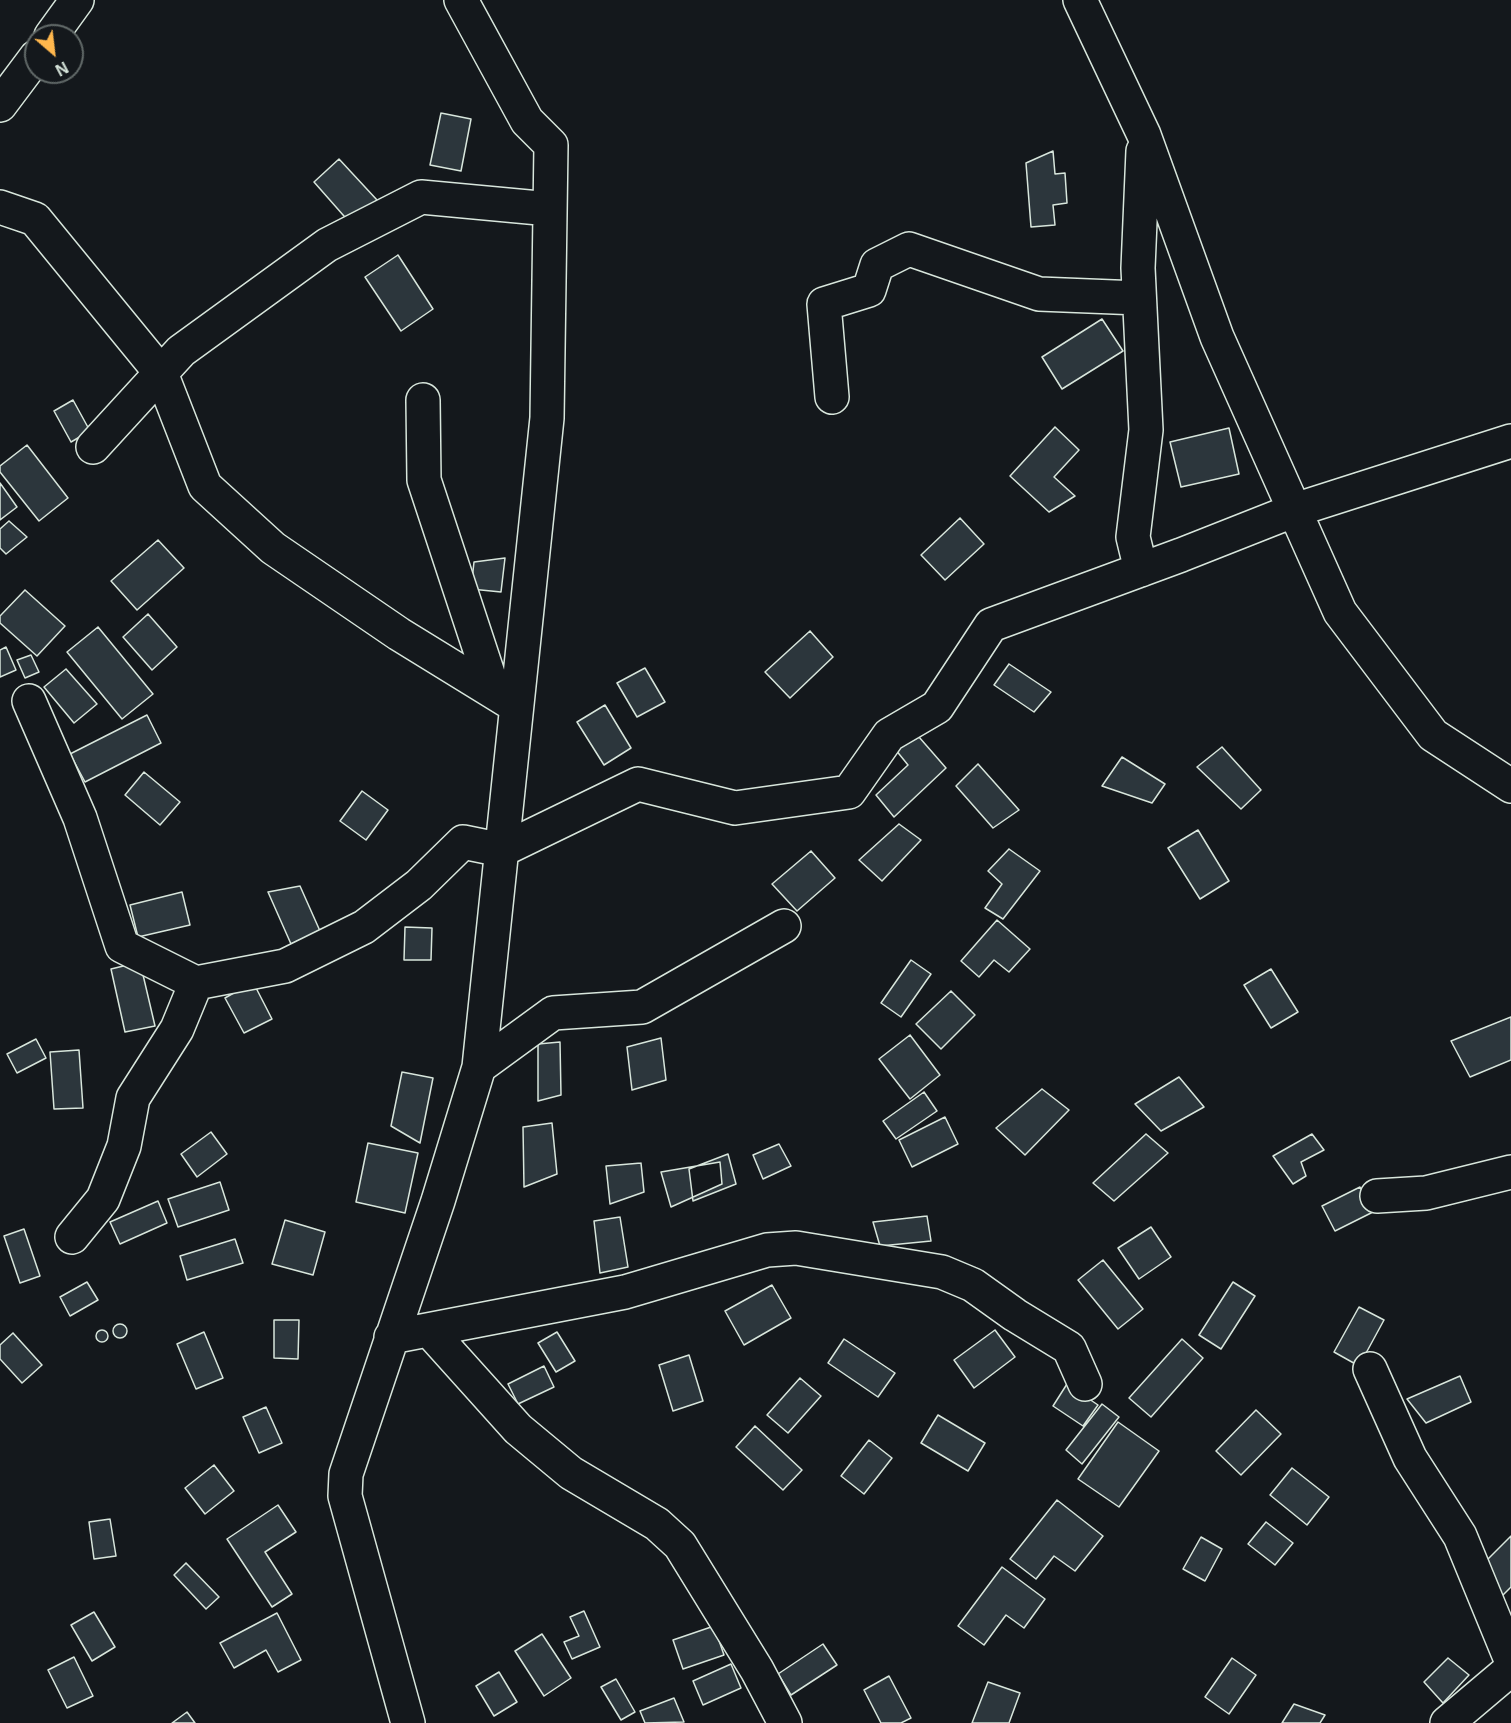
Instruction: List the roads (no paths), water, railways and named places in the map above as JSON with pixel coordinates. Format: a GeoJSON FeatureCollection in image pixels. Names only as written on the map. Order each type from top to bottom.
{"type":"FeatureCollection","features":[{"type":"Feature","properties":{"kind":"street"},"geometry":{"type":"LineString","coordinates":[[60,24],[77,0]]}},
{"type":"Feature","properties":{"kind":"street"},"geometry":{"type":"LineString","coordinates":[[408,1723],[345,1496],[346,1474],[438,1201],[479,1067],[502,850],[505,699],[547,418],[551,146],[527,121],[461,0]]}},
{"type":"Feature","properties":{"kind":"street"},"geometry":{"type":"LineString","coordinates":[[1080,0],[1144,135],[1217,337],[1340,612],[1433,735],[1511,786]]}},
{"type":"Feature","properties":{"kind":"street"},"geometry":{"type":"LineString","coordinates":[[0,105],[24,73]]}},
{"type":"Feature","properties":{"kind":"street"},"geometry":{"type":"LineString","coordinates":[[1141,570],[1133,537],[1146,430],[1137,268],[1144,135]]}},
{"type":"Feature","properties":{"kind":"street"},"geometry":{"type":"LineString","coordinates":[[93,447],[181,351],[327,245],[421,197],[550,209]]}},
{"type":"Feature","properties":{"kind":"street"},"geometry":{"type":"LineString","coordinates":[[0,207],[35,219],[161,373],[206,486],[273,548],[399,634],[505,699]]}},
{"type":"Feature","properties":{"kind":"street"},"geometry":{"type":"LineString","coordinates":[[832,397],[824,304],[868,290],[877,266],[909,249],[1039,294],[1139,298]]}},
{"type":"Feature","properties":{"kind":"street"},"geometry":{"type":"LineString","coordinates":[[423,400],[424,480],[505,699]]}},
{"type":"Feature","properties":{"kind":"street"},"geometry":{"type":"LineString","coordinates":[[29,701],[80,818],[122,946],[196,982],[285,966],[364,927],[419,885],[463,842],[502,850],[638,784],[735,808],[849,792],[889,735],[937,707],[991,625],[1295,510],[1511,441]]}},
{"type":"Feature","properties":{"kind":"street"},"geometry":{"type":"LineString","coordinates":[[479,1067],[553,1013],[642,1007],[784,926]]}},
{"type":"Feature","properties":{"kind":"street"},"geometry":{"type":"LineString","coordinates":[[72,1237],[102,1199],[124,1146],[134,1098],[177,1029],[196,982]]}},
{"type":"Feature","properties":{"kind":"street"},"geometry":{"type":"LineString","coordinates":[[1377,1196],[1426,1193],[1511,1172]]}},
{"type":"Feature","properties":{"kind":"street"},"geometry":{"type":"LineString","coordinates":[[391,1337],[625,1292],[767,1250],[796,1248],[942,1272],[973,1285],[1015,1315],[1069,1348],[1085,1384]]}},
{"type":"Feature","properties":{"kind":"street"},"geometry":{"type":"LineString","coordinates":[[429,1330],[518,1429],[571,1473],[657,1524],[680,1545],[757,1670],[785,1723]]}},
{"type":"Feature","properties":{"kind":"street"},"geometry":{"type":"LineString","coordinates":[[1370,1369],[1410,1458],[1460,1536],[1511,1660]]}},
{"type":"Feature","properties":{"kind":"street"},"geometry":{"type":"LineString","coordinates":[[1447,1723],[1511,1669]]}}]}
